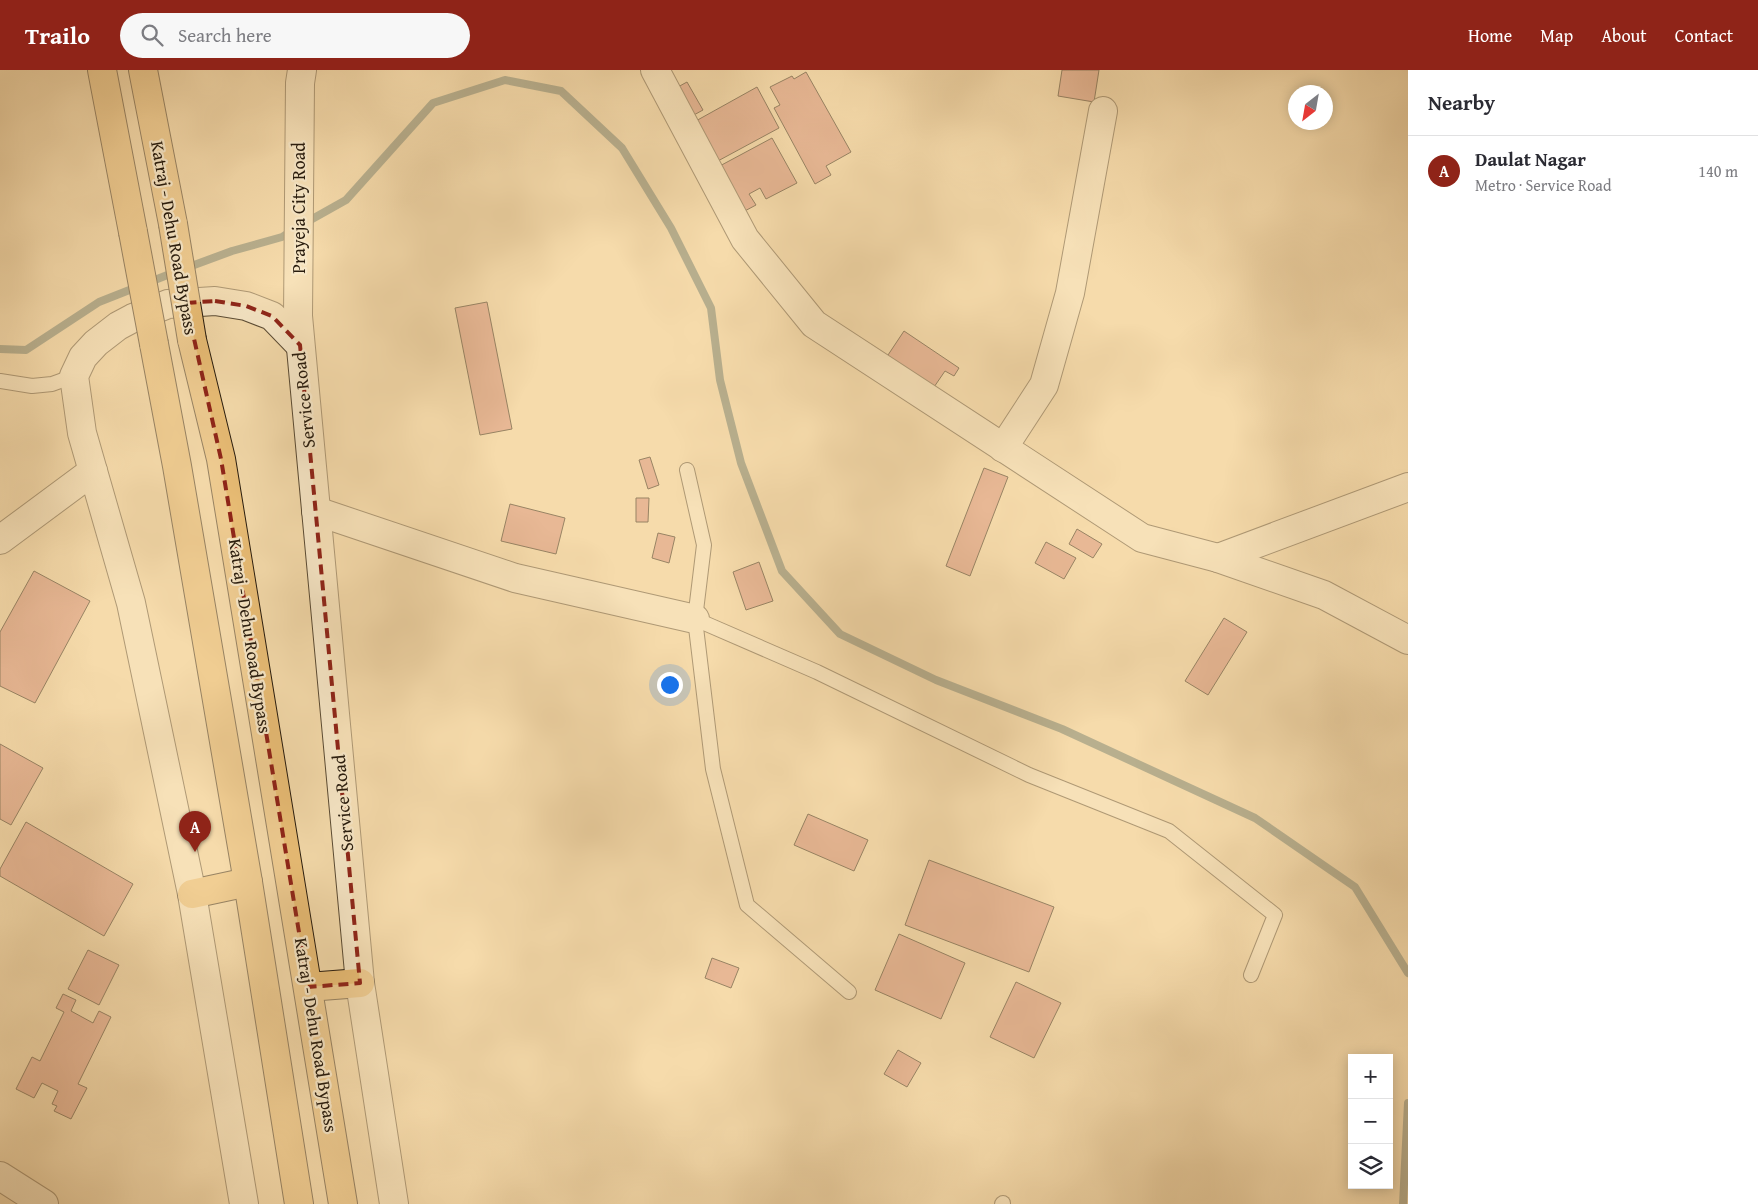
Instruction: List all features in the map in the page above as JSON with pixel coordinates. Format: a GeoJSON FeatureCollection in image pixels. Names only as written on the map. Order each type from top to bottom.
{"type":"FeatureCollection","features":[{"type":"Feature","properties":{"kind":"highway"},"geometry":{"type":"LineString","coordinates":[[102,70],[177,466],[248,882],[299,1204]]}},
{"type":"Feature","properties":{"kind":"highway","name":"Katraj - Dehu Road Bypass"},"geometry":{"type":"LineString","coordinates":[[143,70],[173,224],[192,340],[221,459],[343,1204]]}},
{"type":"Feature","properties":{"kind":"highway"},"geometry":{"type":"LineString","coordinates":[[192,894],[248,882]]}},
{"type":"Feature","properties":{"kind":"highway"},"geometry":{"type":"LineString","coordinates":[[308,987],[360,983]]}},
{"type":"Feature","properties":{"kind":"street","name":"Prayeja City Road"},"geometry":{"type":"LineString","coordinates":[[300,345],[298,316],[299,129],[302,70]]}},
{"type":"Feature","properties":{"kind":"street"},"geometry":{"type":"LineString","coordinates":[[656,70],[745,239],[814,324],[1142,538],[1218,558],[1324,594],[1408,640]]}},
{"type":"Feature","properties":{"kind":"street"},"geometry":{"type":"LineString","coordinates":[[1004,448],[1044,385],[1070,293],[1103,111]]}},
{"type":"Feature","properties":{"kind":"street","name":"Service Road"},"geometry":{"type":"LineString","coordinates":[[74,376],[83,358],[96,343],[118,326],[168,304],[215,301],[246,306],[272,316],[300,345],[360,983],[394,1204]]}},
{"type":"Feature","properties":{"kind":"street"},"geometry":{"type":"LineString","coordinates":[[74,376],[82,433],[130,603],[192,894],[244,1204]]}},
{"type":"Feature","properties":{"kind":"street"},"geometry":{"type":"LineString","coordinates":[[0,540],[93,471]]}},
{"type":"Feature","properties":{"kind":"street"},"geometry":{"type":"LineString","coordinates":[[1218,558],[1408,487]]}},
{"type":"Feature","properties":{"kind":"street"},"geometry":{"type":"LineString","coordinates":[[316,510],[514,578],[695,619]]}},
{"type":"Feature","properties":{"kind":"street"},"geometry":{"type":"LineString","coordinates":[[0,1176],[44,1204]]}},
{"type":"Feature","properties":{"kind":"lane"},"geometry":{"type":"LineString","coordinates":[[0,381],[32,386],[52,384],[74,376]]}},
{"type":"Feature","properties":{"kind":"lane"},"geometry":{"type":"LineString","coordinates":[[687,470],[704,545],[695,619],[713,769],[747,905],[849,992]]}},
{"type":"Feature","properties":{"kind":"lane"},"geometry":{"type":"LineString","coordinates":[[695,619],[817,672],[1029,775],[1169,831],[1275,915],[1251,975]]}},
{"type":"Feature","properties":{"kind":"highlighted area"},"geometry":{"type":"Polygon","coordinates":[[[215,301],[246,306],[272,316],[300,345],[360,983],[308,987],[221,459],[186,303],[215,301]]]}},
{"type":"Feature","properties":{"kind":"building"},"geometry":{"type":"Polygon","coordinates":[[[1062,70],[1099,70],[1094,102],[1058,96],[1062,70]]]}},
{"type":"Feature","properties":{"kind":"building"},"geometry":{"type":"Polygon","coordinates":[[[806,72],[851,152],[826,166],[831,175],[815,184],[774,108],[780,105],[770,87],[792,76],[794,79],[806,72]]]}},
{"type":"Feature","properties":{"kind":"building"},"geometry":{"type":"Polygon","coordinates":[[[687,82],[703,110],[692,116],[676,88],[687,82]]]}},
{"type":"Feature","properties":{"kind":"building"},"geometry":{"type":"Polygon","coordinates":[[[757,87],[779,128],[716,162],[694,122],[757,87]]]}},
{"type":"Feature","properties":{"kind":"building"},"geometry":{"type":"Polygon","coordinates":[[[772,138],[797,183],[766,199],[760,188],[749,194],[756,205],[741,213],[716,168],[772,138]]]}},
{"type":"Feature","properties":{"kind":"building"},"geometry":{"type":"Polygon","coordinates":[[[487,302],[512,429],[480,435],[455,308],[487,302]]]}},
{"type":"Feature","properties":{"kind":"building"},"geometry":{"type":"Polygon","coordinates":[[[904,331],[959,368],[954,376],[945,371],[932,390],[886,358],[904,331]]]}},
{"type":"Feature","properties":{"kind":"building"},"geometry":{"type":"Polygon","coordinates":[[[650,457],[659,485],[648,489],[639,460],[650,457]]]}},
{"type":"Feature","properties":{"kind":"building"},"geometry":{"type":"Polygon","coordinates":[[[984,468],[1008,477],[970,576],[946,566],[984,468]]]}},
{"type":"Feature","properties":{"kind":"building"},"geometry":{"type":"Polygon","coordinates":[[[636,498],[649,498],[648,522],[636,522],[636,498]]]}},
{"type":"Feature","properties":{"kind":"building"},"geometry":{"type":"Polygon","coordinates":[[[510,504],[565,518],[556,554],[501,541],[510,504]]]}},
{"type":"Feature","properties":{"kind":"building"},"geometry":{"type":"Polygon","coordinates":[[[1077,529],[1102,544],[1093,558],[1069,544],[1077,529]]]}},
{"type":"Feature","properties":{"kind":"building"},"geometry":{"type":"Polygon","coordinates":[[[658,533],[675,537],[669,563],[652,558],[658,533]]]}},
{"type":"Feature","properties":{"kind":"building"},"geometry":{"type":"Polygon","coordinates":[[[1046,542],[1076,558],[1064,579],[1035,563],[1046,542]]]}},
{"type":"Feature","properties":{"kind":"building"},"geometry":{"type":"Polygon","coordinates":[[[759,562],[773,601],[746,610],[733,572],[759,562]]]}},
{"type":"Feature","properties":{"kind":"building"},"geometry":{"type":"Polygon","coordinates":[[[34,571],[90,601],[35,703],[0,686],[0,632],[34,571]]]}},
{"type":"Feature","properties":{"kind":"building"},"geometry":{"type":"Polygon","coordinates":[[[1224,618],[1247,632],[1208,695],[1185,681],[1224,618]]]}},
{"type":"Feature","properties":{"kind":"building"},"geometry":{"type":"Polygon","coordinates":[[[0,744],[43,768],[11,825],[0,819],[0,744]]]}},
{"type":"Feature","properties":{"kind":"building"},"geometry":{"type":"Polygon","coordinates":[[[808,814],[868,840],[854,871],[794,845],[808,814]]]}},
{"type":"Feature","properties":{"kind":"building"},"geometry":{"type":"Polygon","coordinates":[[[26,822],[133,884],[104,936],[0,876],[0,869],[26,822]]]}},
{"type":"Feature","properties":{"kind":"building"},"geometry":{"type":"Polygon","coordinates":[[[929,860],[1054,907],[1029,972],[905,925],[929,860]]]}},
{"type":"Feature","properties":{"kind":"building"},"geometry":{"type":"Polygon","coordinates":[[[899,934],[965,963],[941,1019],[875,990],[899,934]]]}},
{"type":"Feature","properties":{"kind":"building"},"geometry":{"type":"Polygon","coordinates":[[[88,950],[119,965],[99,1005],[68,989],[88,950]]]}},
{"type":"Feature","properties":{"kind":"building"},"geometry":{"type":"Polygon","coordinates":[[[712,958],[739,968],[731,988],[705,978],[712,958]]]}},
{"type":"Feature","properties":{"kind":"building"},"geometry":{"type":"Polygon","coordinates":[[[1016,982],[1061,1003],[1034,1058],[990,1037],[1016,982]]]}},
{"type":"Feature","properties":{"kind":"building"},"geometry":{"type":"Polygon","coordinates":[[[63,994],[76,1000],[71,1011],[93,1023],[99,1011],[111,1017],[78,1084],[87,1088],[71,1119],[54,1111],[57,1106],[52,1104],[58,1091],[42,1083],[34,1098],[16,1089],[32,1057],[40,1061],[64,1012],[56,1008],[63,994]]]}},
{"type":"Feature","properties":{"kind":"building"},"geometry":{"type":"Polygon","coordinates":[[[898,1050],[921,1063],[907,1087],[884,1074],[898,1050]]]}},
{"type":"Feature","properties":{"kind":"waterway"},"geometry":{"type":"LineString","coordinates":[[305,223],[346,200],[433,103],[505,80],[561,91],[622,148],[671,228],[711,308],[720,380],[741,463],[782,571],[840,634],[936,680],[1062,729],[1255,818],[1355,887],[1408,973]]}},
{"type":"Feature","properties":{"kind":"waterway"},"geometry":{"type":"LineString","coordinates":[[186,268],[232,251],[282,237],[293,230]]}},
{"type":"Feature","properties":{"kind":"waterway"},"geometry":{"type":"LineString","coordinates":[[0,349],[26,350],[99,302],[175,272]]}},
{"type":"Feature","properties":{"kind":"waterway"},"geometry":{"type":"LineString","coordinates":[[1403,1204],[1408,1103]]}},
{"type":"Feature","properties":{"kind":"place","name":"Daulat Nagar"},"geometry":{"type":"Point","coordinates":[195,852]}}]}
